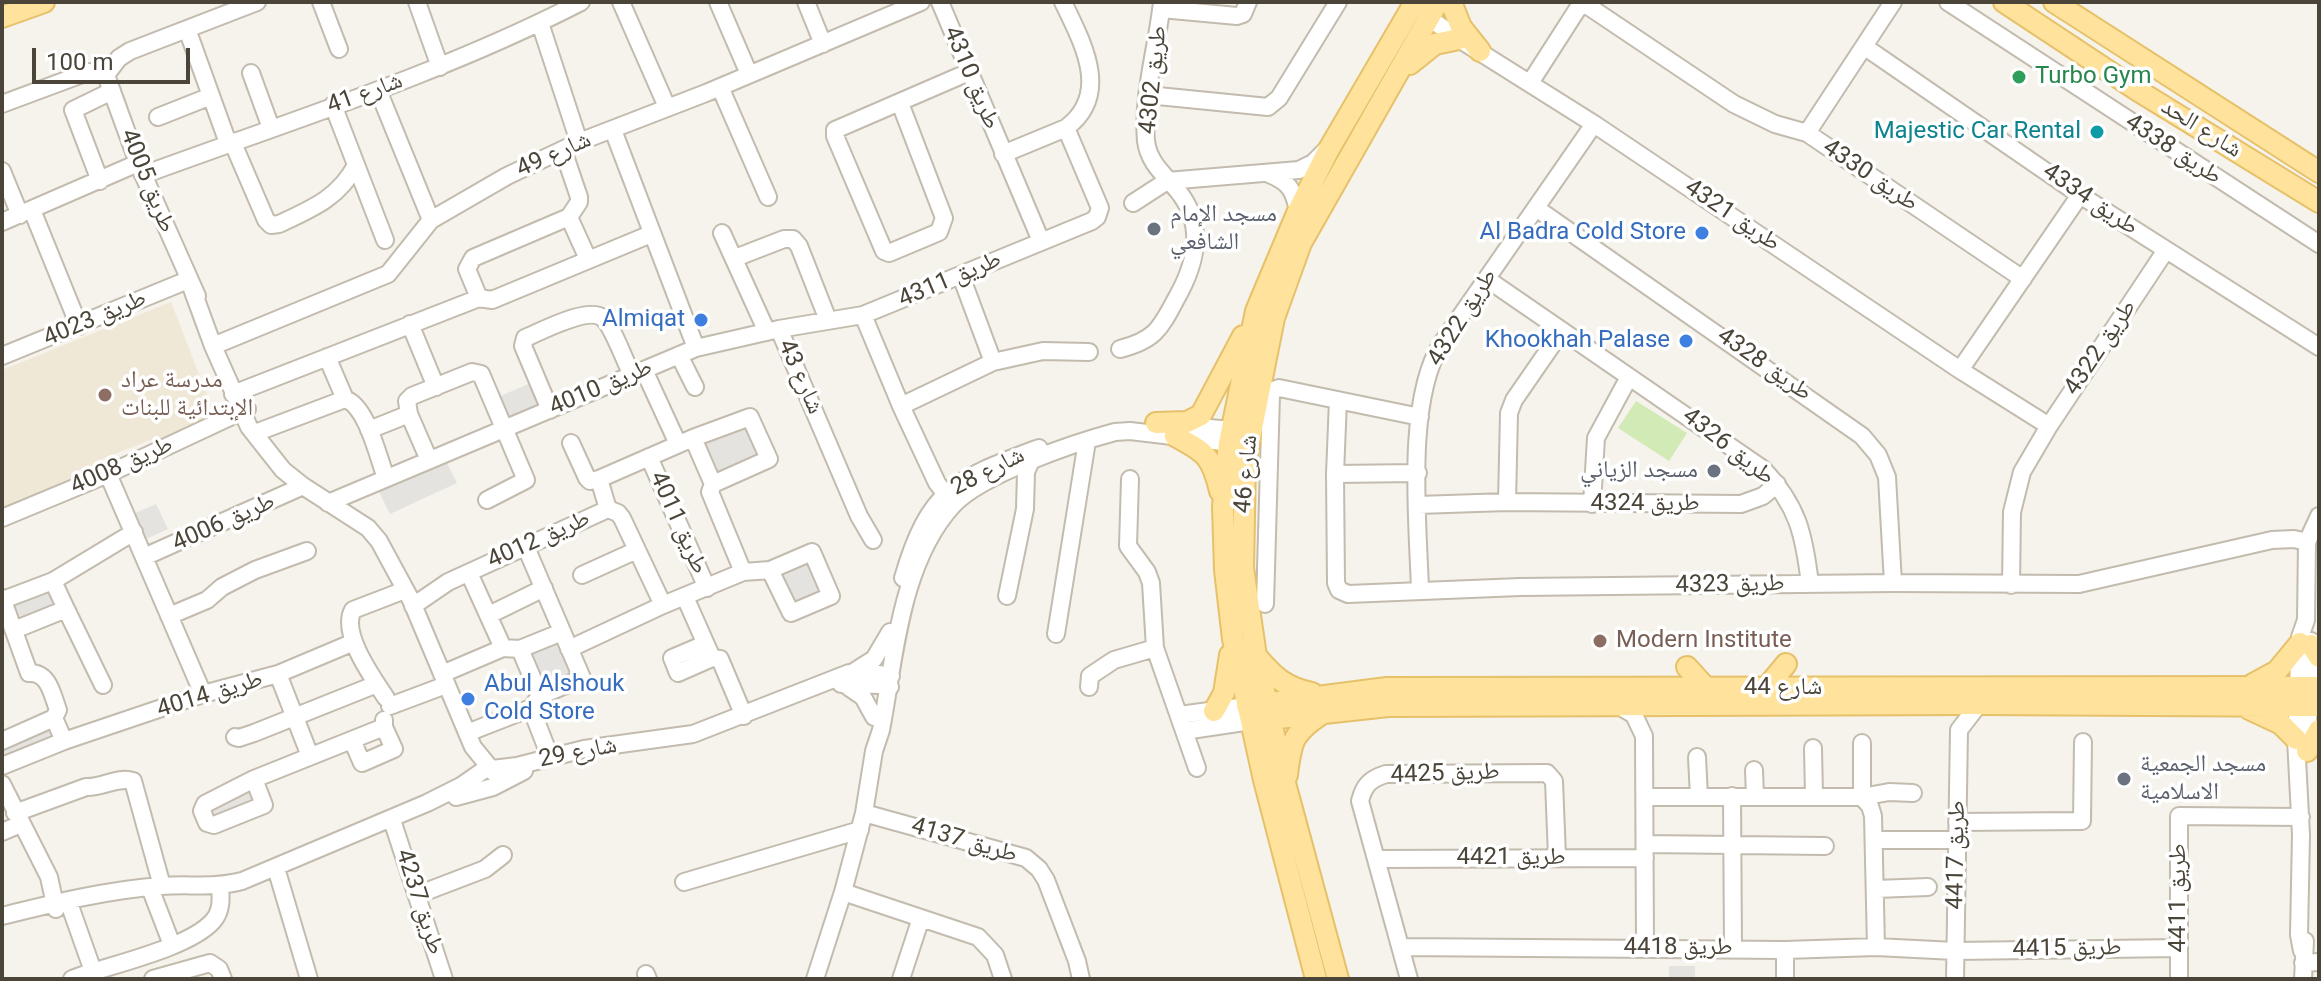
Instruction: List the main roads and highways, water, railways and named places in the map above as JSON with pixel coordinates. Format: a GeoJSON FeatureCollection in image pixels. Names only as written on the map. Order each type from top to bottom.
{"type":"FeatureCollection","features":[{"type":"Feature","properties":{"kind":"main road"},"geometry":{"type":"LineString","coordinates":[[2,17],[44,2]]}},
{"type":"Feature","properties":{"kind":"main road","name":"شارع 46"},"geometry":{"type":"LineString","coordinates":[[1316,979],[1264,780],[1256,656],[1243,568],[1239,438],[1256,311],[1298,211],[1329,149],[1415,2]]}},
{"type":"Feature","properties":{"kind":"main road"},"geometry":{"type":"LineString","coordinates":[[1451,2],[1461,27],[1480,51]]}},
{"type":"Feature","properties":{"kind":"main road","name":"شارع الحد"},"geometry":{"type":"LineString","coordinates":[[2004,2],[2137,90],[2319,202]]}},
{"type":"Feature","properties":{"kind":"main road","name":"شارع الحد"},"geometry":{"type":"LineString","coordinates":[[2054,2],[2319,172]]}},
{"type":"Feature","properties":{"kind":"main road","name":"شارع 46"},"geometry":{"type":"LineString","coordinates":[[1338,979],[1286,787],[1233,639],[1225,570],[1223,506],[1274,318],[1301,243],[1395,78],[1431,7]]}},
{"type":"Feature","properties":{"kind":"main road"},"geometry":{"type":"LineString","coordinates":[[1395,78],[1429,46],[1459,39]]}},
{"type":"Feature","properties":{"kind":"main road"},"geometry":{"type":"LineString","coordinates":[[1156,423],[1187,422],[1201,415],[1256,311]]}},
{"type":"Feature","properties":{"kind":"main road"},"geometry":{"type":"LineString","coordinates":[[1175,436],[1208,457],[1214,467],[1223,506]]}},
{"type":"Feature","properties":{"kind":"main road"},"geometry":{"type":"LineString","coordinates":[[1214,711],[1224,693],[1233,639]]}},
{"type":"Feature","properties":{"kind":"main road"},"geometry":{"type":"LineString","coordinates":[[2310,648],[2243,696],[2281,724],[2302,745],[2319,730]]}},
{"type":"Feature","properties":{"kind":"main road"},"geometry":{"type":"LineString","coordinates":[[1256,656],[1283,684],[1324,704],[1295,736],[1286,787]]}},
{"type":"Feature","properties":{"kind":"main road"},"geometry":{"type":"LineString","coordinates":[[1767,687],[1786,664]]}},
{"type":"Feature","properties":{"kind":"main road"},"geometry":{"type":"LineString","coordinates":[[1687,667],[1707,689]]}},
{"type":"Feature","properties":{"kind":"main road","name":"شارع 44"},"geometry":{"type":"LineString","coordinates":[[1258,712],[1324,704],[1387,688],[1767,687],[2309,697]]}},
{"type":"Feature","properties":{"kind":"main road","name":"شارع 44"},"geometry":{"type":"LineString","coordinates":[[1324,704],[1979,704],[2243,696]]}},
{"type":"Feature","properties":{"kind":"place","name":"Turbo Gym"},"geometry":{"type":"Point","coordinates":[2019,77]}},
{"type":"Feature","properties":{"kind":"place","name":"Majestic Car Rental"},"geometry":{"type":"Point","coordinates":[2097,132]}},
{"type":"Feature","properties":{"kind":"place","name":"مسجد الإمام الشافعي"},"geometry":{"type":"Point","coordinates":[1154,229]}},
{"type":"Feature","properties":{"kind":"place","name":"Al Badra Cold Store"},"geometry":{"type":"Point","coordinates":[1702,233]}},
{"type":"Feature","properties":{"kind":"place","name":"Almiqat"},"geometry":{"type":"Point","coordinates":[701,320]}},
{"type":"Feature","properties":{"kind":"place","name":"Khookhah Palase"},"geometry":{"type":"Point","coordinates":[1686,341]}},
{"type":"Feature","properties":{"kind":"place","name":"مدرسة عراد الإبتدائية للبنات"},"geometry":{"type":"Point","coordinates":[105,395]}},
{"type":"Feature","properties":{"kind":"place","name":"مسجد الزياني"},"geometry":{"type":"Point","coordinates":[1714,471]}},
{"type":"Feature","properties":{"kind":"place","name":"Modern Institute"},"geometry":{"type":"Point","coordinates":[1600,641]}},
{"type":"Feature","properties":{"kind":"place","name":"Abul Alshouk Cold Store"},"geometry":{"type":"Point","coordinates":[468,699]}},
{"type":"Feature","properties":{"kind":"place","name":"مسجد الجمعية الاسلامية"},"geometry":{"type":"Point","coordinates":[2124,779]}}]}
